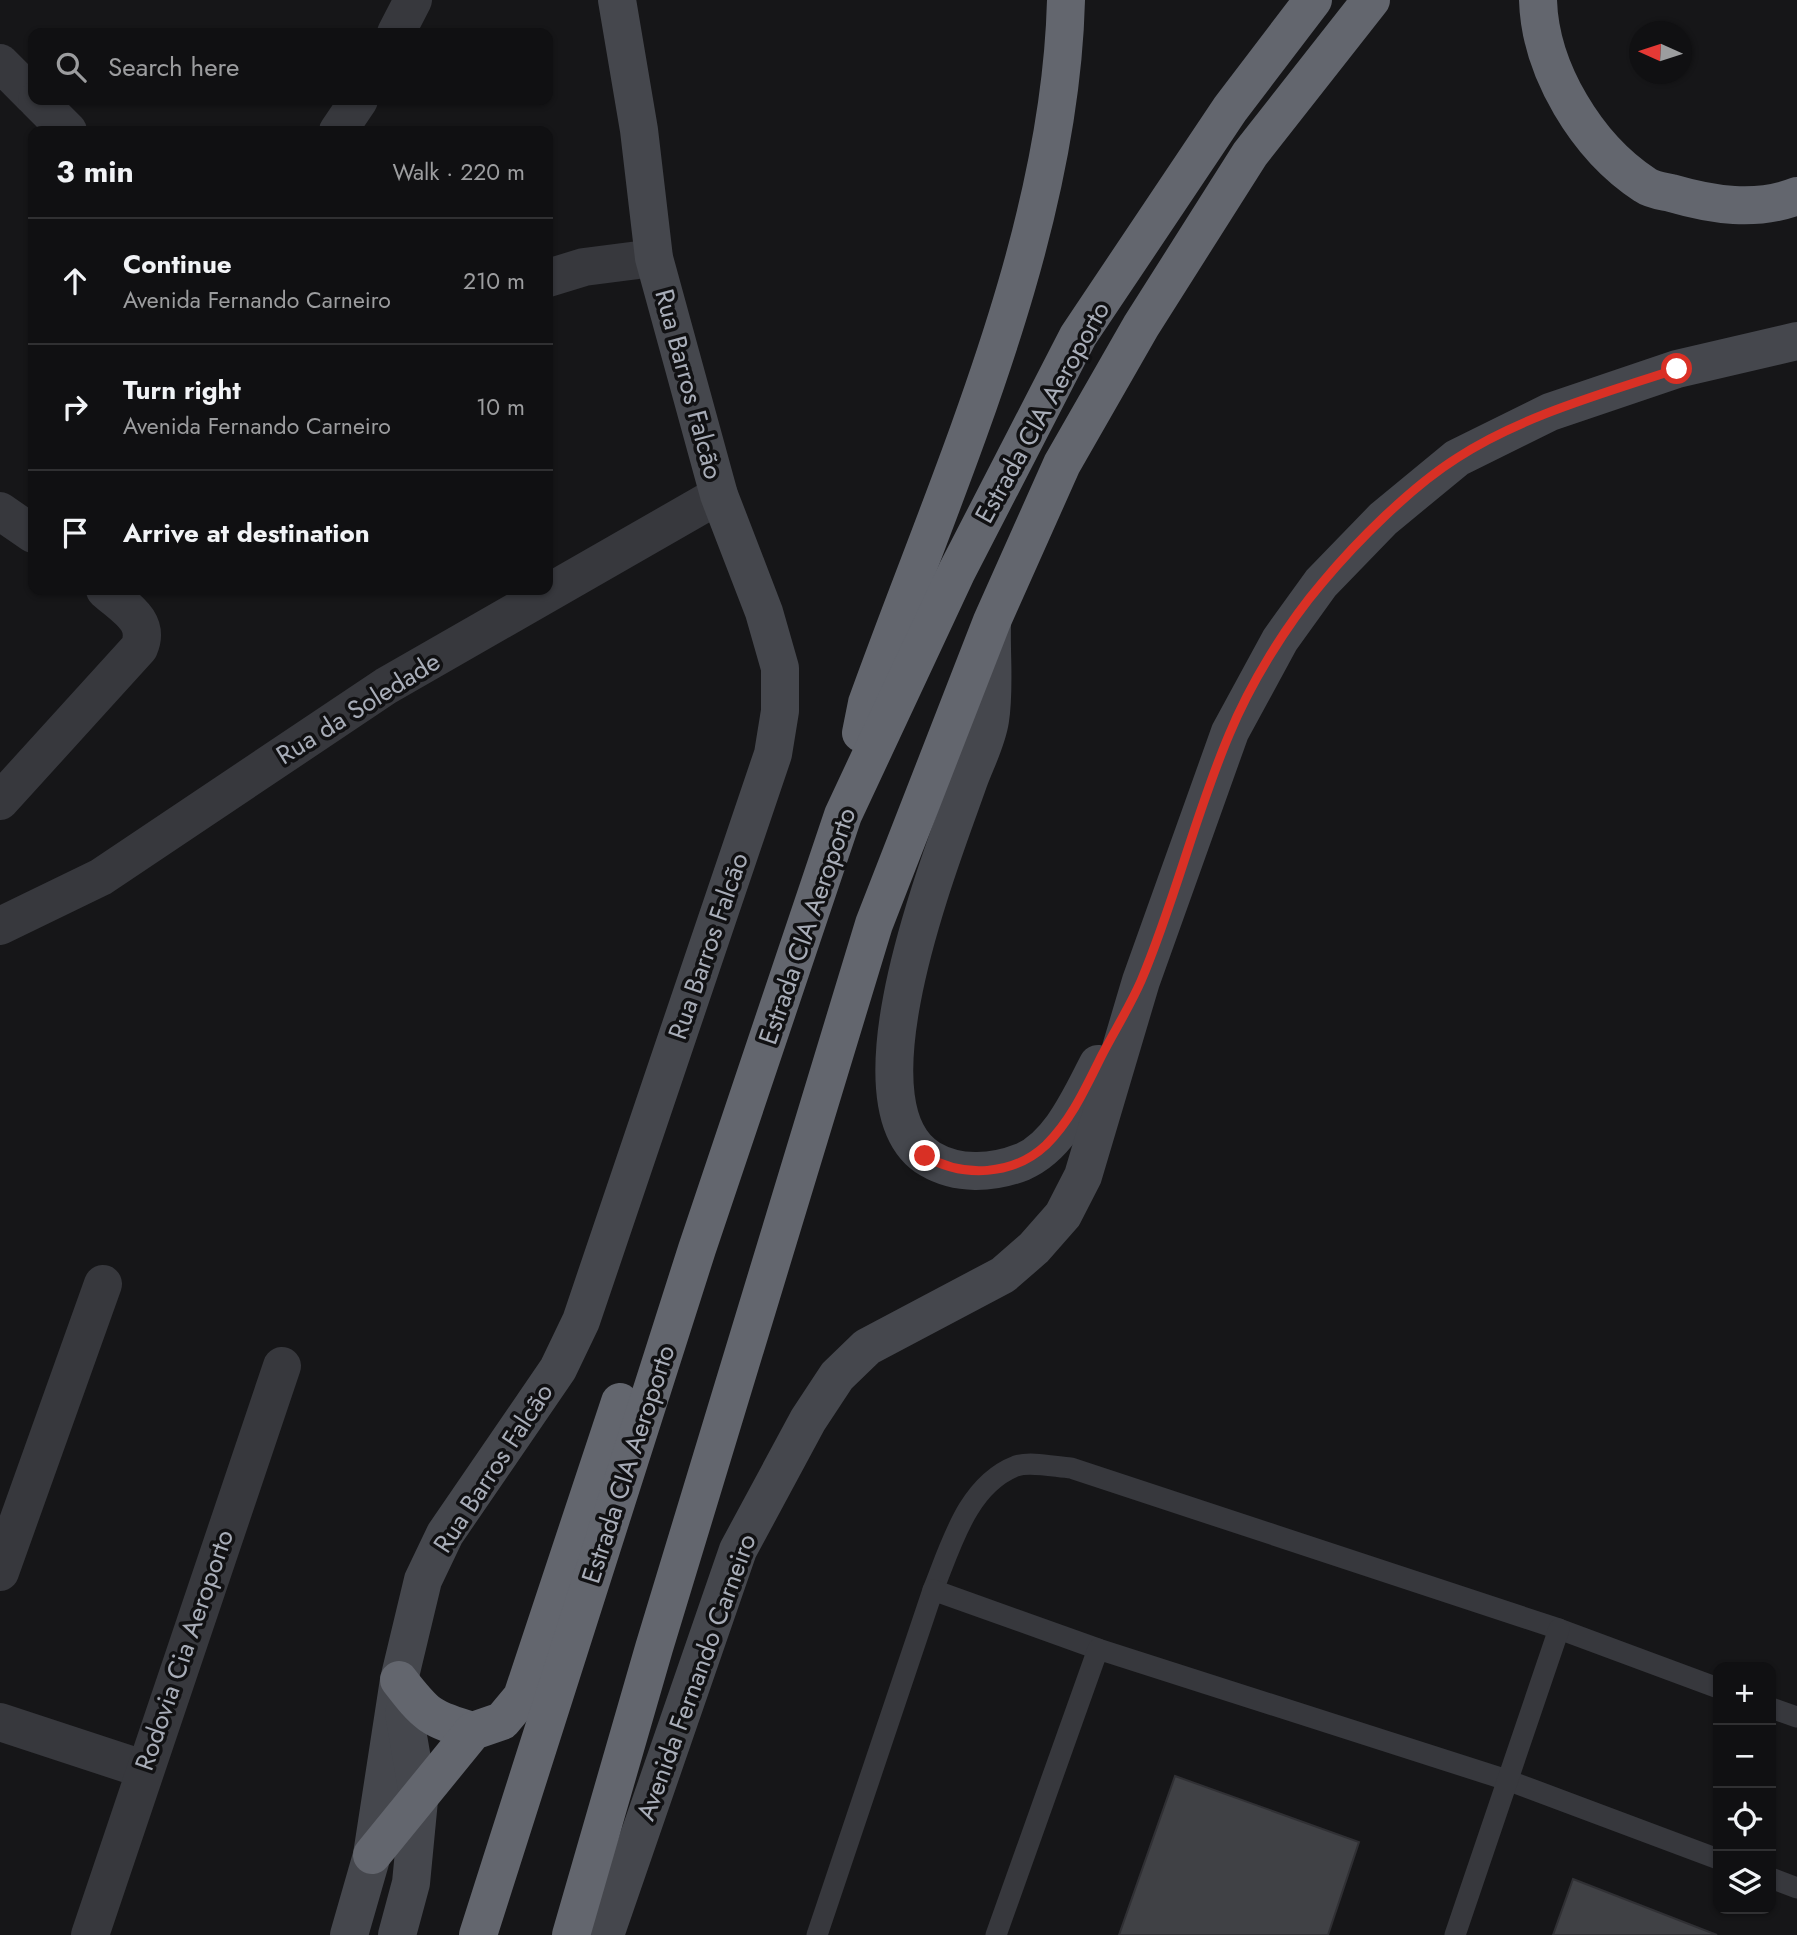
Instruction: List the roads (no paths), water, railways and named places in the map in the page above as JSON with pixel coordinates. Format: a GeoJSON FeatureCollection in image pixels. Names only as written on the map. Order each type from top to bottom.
{"type":"FeatureCollection","features":[{"type":"Feature","properties":{"kind":"highway"},"geometry":{"type":"LineString","coordinates":[[843,815],[867,703],[1011,309],[1054,130],[1066,0]]}},
{"type":"Feature","properties":{"kind":"highway","name":"Estrada CIA Aeroporto"},"geometry":{"type":"LineString","coordinates":[[478,1935],[697,1249],[843,815],[957,570],[1078,336],[1230,109],[1313,0]]}},
{"type":"Feature","properties":{"kind":"highway","name":"Estrada CIA Aeroporto"},"geometry":{"type":"LineString","coordinates":[[571,1935],[728,1401],[874,924],[992,621],[1062,464],[1141,326],[1250,154],[1371,0]]}},
{"type":"Feature","properties":{"kind":"highway"},"geometry":{"type":"LineString","coordinates":[[1538,0],[1539,23],[1558,79],[1582,121],[1610,156],[1647,187],[1704,203],[1760,206],[1797,196]]}},
{"type":"Feature","properties":{"kind":"highway"},"geometry":{"type":"LineString","coordinates":[[372,1854],[419,1800],[472,1731],[502,1721],[522,1697],[640,1341],[697,1249]]}},
{"type":"Feature","properties":{"kind":"highway"},"geometry":{"type":"LineString","coordinates":[[399,1680],[423,1711],[437,1721],[472,1731]]}},
{"type":"Feature","properties":{"kind":"street"},"geometry":{"type":"LineString","coordinates":[[399,28],[413,0]]}},
{"type":"Feature","properties":{"kind":"street","name":"Rua Barros Falcão"},"geometry":{"type":"LineString","coordinates":[[349,1935],[372,1854],[399,1680],[423,1580],[445,1534],[558,1369],[581,1321],[773,754],[780,711],[780,668],[764,612],[719,495],[654,258],[639,130],[617,0]]}},
{"type":"Feature","properties":{"kind":"street"},"geometry":{"type":"LineString","coordinates":[[0,63],[28,91]]}},
{"type":"Feature","properties":{"kind":"street"},"geometry":{"type":"LineString","coordinates":[[42,105],[63,126]]}},
{"type":"Feature","properties":{"kind":"street"},"geometry":{"type":"LineString","coordinates":[[341,126],[356,105]]}},
{"type":"Feature","properties":{"kind":"street"},"geometry":{"type":"LineString","coordinates":[[553,276],[584,267],[654,258]]}},
{"type":"Feature","properties":{"kind":"street","name":"Avenida Fernando Carneiro"},"geometry":{"type":"LineString","coordinates":[[605,1935],[737,1550],[808,1420],[837,1376],[867,1347],[1003,1275],[1034,1248],[1063,1215],[1083,1176],[1140,981],[1230,732],[1280,640],[1321,583],[1383,519],[1457,458],[1550,412],[1677,369],[1797,341]]}},
{"type":"Feature","properties":{"kind":"street","name":"Rua da Soledade"},"geometry":{"type":"LineString","coordinates":[[553,590],[719,495]]}},
{"type":"Feature","properties":{"kind":"street"},"geometry":{"type":"LineString","coordinates":[[0,511],[28,531]]}},
{"type":"Feature","properties":{"kind":"street"},"geometry":{"type":"LineString","coordinates":[[0,801],[139,648],[144,635],[140,621],[111,595]]}},
{"type":"Feature","properties":{"kind":"street","name":"Rua da Soledade"},"geometry":{"type":"LineString","coordinates":[[0,926],[101,877],[386,686],[545,595]]}},
{"type":"Feature","properties":{"kind":"street","name":"Avenida Fernando Carneiro"},"geometry":{"type":"LineString","coordinates":[[992,621],[990,720],[906,974],[892,1070],[897,1111],[905,1133],[925,1156],[944,1167],[964,1171],[998,1169],[1024,1162],[1045,1146],[1071,1116],[1140,981]]}},
{"type":"Feature","properties":{"kind":"street"},"geometry":{"type":"LineString","coordinates":[[0,1573],[103,1284]]}},
{"type":"Feature","properties":{"kind":"street","name":"Rodovia Cia Aeroporto"},"geometry":{"type":"LineString","coordinates":[[90,1935],[143,1769],[282,1366]]}},
{"type":"Feature","properties":{"kind":"street"},"geometry":{"type":"LineString","coordinates":[[397,1935],[411,1883],[419,1800],[399,1680]]}},
{"type":"Feature","properties":{"kind":"street"},"geometry":{"type":"LineString","coordinates":[[0,1722],[143,1769]]}},
{"type":"Feature","properties":{"kind":"lane"},"geometry":{"type":"LineString","coordinates":[[817,1935],[933,1590],[959,1527],[979,1492],[1017,1465],[1071,1468],[1559,1629],[1713,1686]]}},
{"type":"Feature","properties":{"kind":"lane"},"geometry":{"type":"LineString","coordinates":[[933,1590],[1098,1649],[1507,1780],[1713,1857]]}},
{"type":"Feature","properties":{"kind":"lane"},"geometry":{"type":"LineString","coordinates":[[1455,1935],[1559,1629]]}},
{"type":"Feature","properties":{"kind":"lane"},"geometry":{"type":"LineString","coordinates":[[996,1935],[1098,1649]]}},
{"type":"Feature","properties":{"kind":"lane"},"geometry":{"type":"LineString","coordinates":[[1776,1710],[1797,1717]]}},
{"type":"Feature","properties":{"kind":"lane"},"geometry":{"type":"LineString","coordinates":[[1776,1880],[1797,1888]]}}]}
